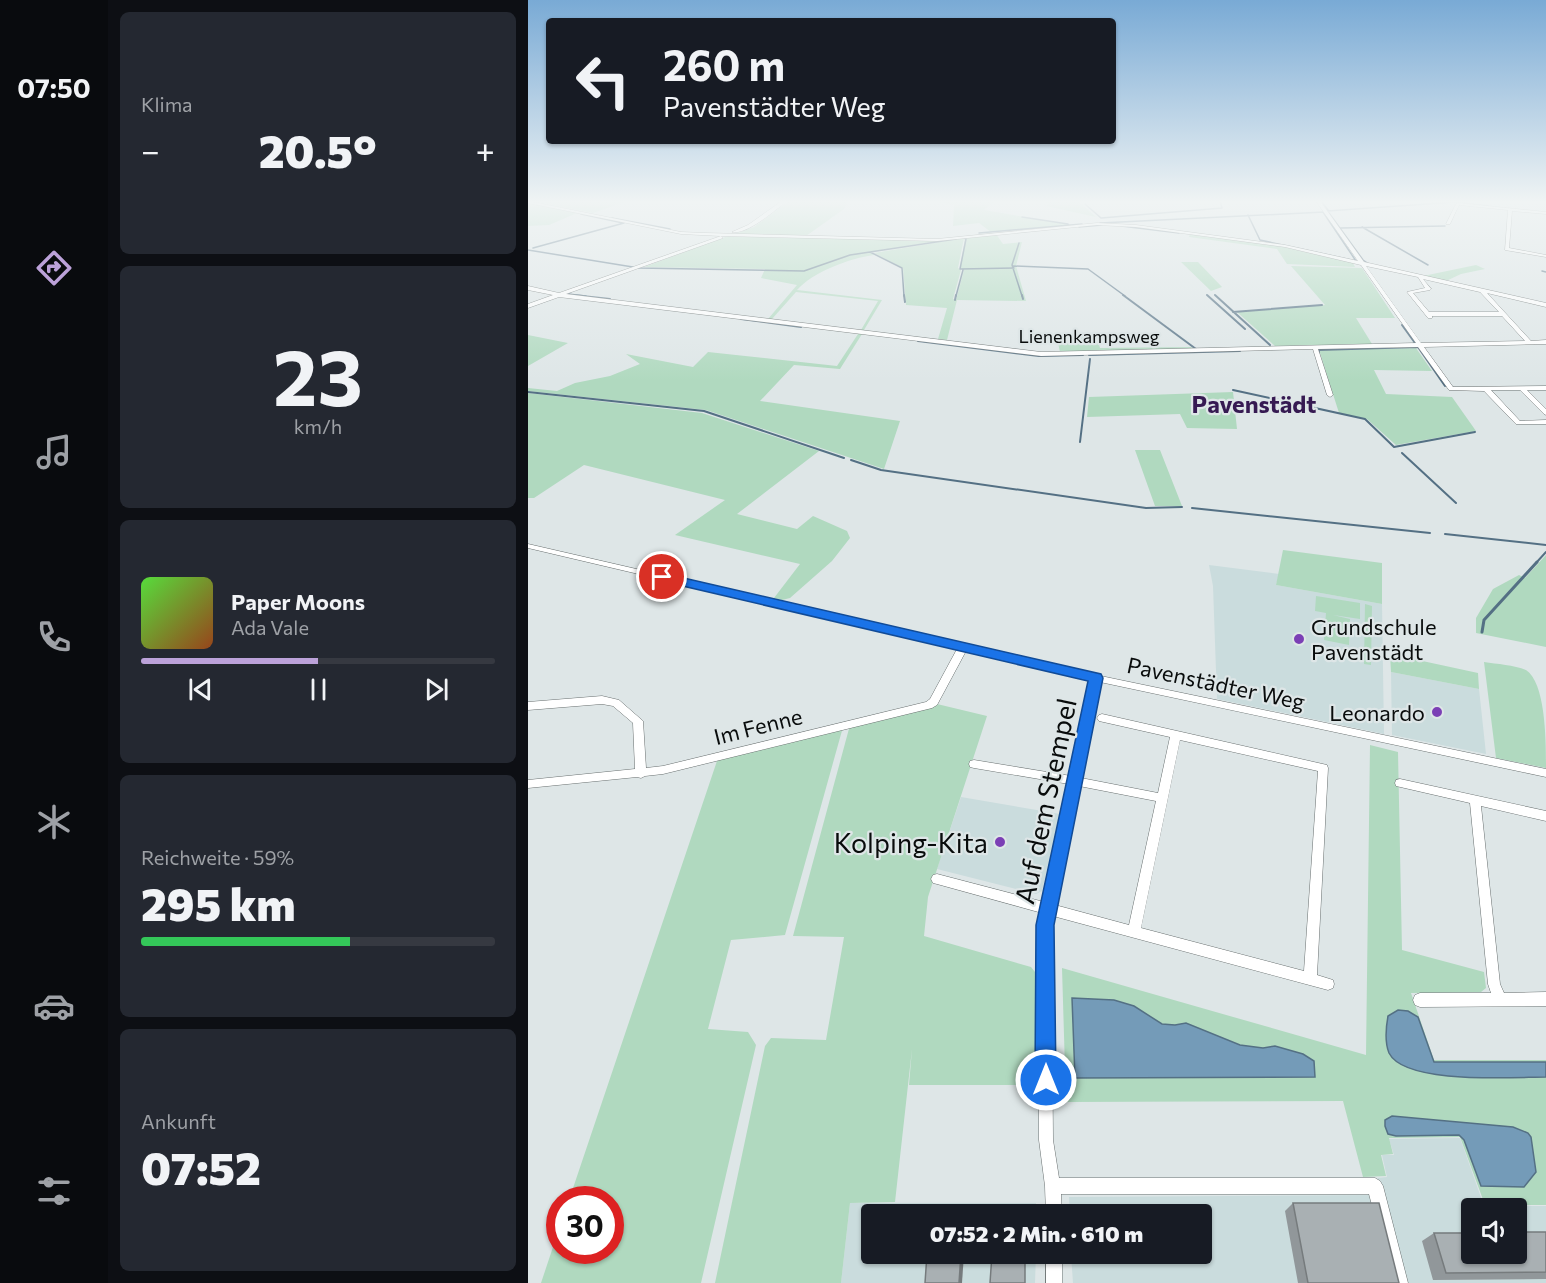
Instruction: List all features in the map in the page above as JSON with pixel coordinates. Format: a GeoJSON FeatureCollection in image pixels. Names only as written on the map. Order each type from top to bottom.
{"type":"FeatureCollection","features":[{"type":"Feature","properties":{"kind":"street"},"geometry":{"type":"LineString","coordinates":[[528,306],[656,261]]}},
{"type":"Feature","properties":{"kind":"street"},"geometry":{"type":"LineString","coordinates":[[1352,261],[1546,305]]}},
{"type":"Feature","properties":{"kind":"street"},"geometry":{"type":"LineString","coordinates":[[1362,263],[1451,389],[1546,388]]}},
{"type":"Feature","properties":{"kind":"street"},"geometry":{"type":"LineString","coordinates":[[1419,276],[1428,289],[1410,292],[1430,316],[1503,314]]}},
{"type":"Feature","properties":{"kind":"street","name":"Lienenkampsweg"},"geometry":{"type":"LineString","coordinates":[[528,288],[559,295],[1031,353],[1546,342]]}},
{"type":"Feature","properties":{"kind":"street"},"geometry":{"type":"LineString","coordinates":[[1481,290],[1530,343]]}},
{"type":"Feature","properties":{"kind":"street"},"geometry":{"type":"LineString","coordinates":[[1315,348],[1330,395]]}},
{"type":"Feature","properties":{"kind":"street"},"geometry":{"type":"LineString","coordinates":[[1521,388],[1546,413]]}},
{"type":"Feature","properties":{"kind":"street"},"geometry":{"type":"LineString","coordinates":[[1486,389],[1518,423],[1546,422]]}},
{"type":"Feature","properties":{"kind":"street","name":"Pavenstädter Weg"},"geometry":{"type":"LineString","coordinates":[[528,546],[1096,678],[1546,773]]}},
{"type":"Feature","properties":{"kind":"street","name":"Im Fenne"},"geometry":{"type":"LineString","coordinates":[[528,784],[663,770],[929,705],[934,702],[963,647]]}},
{"type":"Feature","properties":{"kind":"street","name":"Auf dem Stempel"},"geometry":{"type":"LineString","coordinates":[[1054,1204],[1046,1140],[1045,925],[1096,678]]}},
{"type":"Feature","properties":{"kind":"street"},"geometry":{"type":"LineString","coordinates":[[528,706],[602,700],[616,703],[638,722],[641,774]]}},
{"type":"Feature","properties":{"kind":"street"},"geometry":{"type":"LineString","coordinates":[[1102,718],[1323,768],[1310,980]]}},
{"type":"Feature","properties":{"kind":"street"},"geometry":{"type":"LineString","coordinates":[[1134,931],[1176,734]]}},
{"type":"Feature","properties":{"kind":"street"},"geometry":{"type":"LineString","coordinates":[[974,764],[1161,798]]}},
{"type":"Feature","properties":{"kind":"street"},"geometry":{"type":"LineString","coordinates":[[1400,783],[1546,816]]}},
{"type":"Feature","properties":{"kind":"street"},"geometry":{"type":"LineString","coordinates":[[1475,800],[1494,984],[1501,1000]]}},
{"type":"Feature","properties":{"kind":"street"},"geometry":{"type":"LineString","coordinates":[[937,879],[1328,984]]}},
{"type":"Feature","properties":{"kind":"street"},"geometry":{"type":"LineString","coordinates":[[1420,1000],[1546,999]]}},
{"type":"Feature","properties":{"kind":"street"},"geometry":{"type":"LineString","coordinates":[[1053,1186],[1375,1186],[1400,1283]]}},
{"type":"Feature","properties":{"kind":"street"},"geometry":{"type":"LineString","coordinates":[[1054,1264],[1054,1283]]}},
{"type":"Feature","properties":{"kind":"shaded area","name":"Grundschule Pavenstädt"},"geometry":{"type":"Polygon","coordinates":[[[1209,565],[1279,574],[1276,585],[1382,604],[1384,734],[1217,699],[1213,586],[1209,565]]]}},
{"type":"Feature","properties":{"kind":"shaded area","name":"Leonardo"},"geometry":{"type":"Polygon","coordinates":[[[1391,672],[1479,689],[1486,754],[1392,735],[1391,672]]]}},
{"type":"Feature","properties":{"kind":"shaded area","name":"Kolping-Kita"},"geometry":{"type":"Polygon","coordinates":[[[961,797],[1060,814],[1042,891],[1036,894],[937,869],[961,797]]]}},
{"type":"Feature","properties":{"kind":"shaded area"},"geometry":{"type":"Polygon","coordinates":[[[1460,1138],[1481,1198],[1461,1198],[1461,1264],[1527,1264],[1527,1206],[1546,1206],[1546,1283],[1073,1283],[1072,1264],[1212,1264],[1212,1204],[1069,1204],[1069,1197],[1381,1195],[1377,1178],[1387,1177],[1382,1155],[1394,1155],[1389,1139],[1460,1138]]]}},
{"type":"Feature","properties":{"kind":"shaded area"},"geometry":{"type":"Polygon","coordinates":[[[850,1203],[1036,1203],[861,1204],[861,1264],[1036,1264],[1035,1283],[841,1283],[850,1203]]]}},
{"type":"Feature","properties":{"kind":"green space"},"geometry":{"type":"Polygon","coordinates":[[[661,261],[849,261],[812,277],[797,290],[882,300],[864,330],[861,330],[878,301],[796,292],[772,319],[768,319],[797,285],[761,278],[765,269],[644,267],[661,261]]]}},
{"type":"Feature","properties":{"kind":"green space"},"geometry":{"type":"Polygon","coordinates":[[[889,261],[959,261],[958,268],[961,270],[953,299],[956,300],[964,270],[960,268],[961,261],[1017,261],[1016,266],[1026,301],[957,300],[947,340],[938,339],[947,308],[906,305],[903,268],[889,261]]]}},
{"type":"Feature","properties":{"kind":"green space"},"geometry":{"type":"Polygon","coordinates":[[[1285,261],[1344,261],[1353,263],[1355,267],[1287,264],[1285,261]]]}},
{"type":"Feature","properties":{"kind":"green space"},"geometry":{"type":"Polygon","coordinates":[[[1181,262],[1198,262],[1222,287],[1211,291],[1181,262]]]}},
{"type":"Feature","properties":{"kind":"green space"},"geometry":{"type":"Polygon","coordinates":[[[1476,265],[1485,269],[1461,274],[1446,281],[1423,276],[1476,265]]]}},
{"type":"Feature","properties":{"kind":"green space"},"geometry":{"type":"Polygon","coordinates":[[[1291,266],[1362,268],[1395,318],[1356,318],[1372,344],[1275,346],[1237,312],[1325,305],[1291,266]]]}},
{"type":"Feature","properties":{"kind":"green space"},"geometry":{"type":"Polygon","coordinates":[[[858,334],[862,334],[840,369],[794,365],[760,401],[900,421],[884,469],[706,410],[528,391],[528,388],[557,391],[575,383],[610,376],[640,364],[626,354],[693,367],[708,352],[837,366],[858,334]]]}},
{"type":"Feature","properties":{"kind":"green space"},"geometry":{"type":"Polygon","coordinates":[[[1056,334],[1096,335],[1100,348],[1191,347],[1194,349],[1060,352],[1056,334]]]}},
{"type":"Feature","properties":{"kind":"green space"},"geometry":{"type":"Polygon","coordinates":[[[528,335],[568,343],[528,366],[528,335]]]}},
{"type":"Feature","properties":{"kind":"green space"},"geometry":{"type":"Polygon","coordinates":[[[1416,348],[1432,371],[1374,370],[1386,394],[1452,397],[1476,431],[1396,445],[1367,419],[1339,413],[1319,350],[1416,348]]]}},
{"type":"Feature","properties":{"kind":"green space"},"geometry":{"type":"Polygon","coordinates":[[[1233,392],[1237,429],[1187,428],[1180,414],[1087,417],[1089,397],[1233,392]]]}},
{"type":"Feature","properties":{"kind":"green space"},"geometry":{"type":"Polygon","coordinates":[[[528,393],[702,413],[819,451],[737,514],[797,529],[813,516],[847,531],[850,538],[832,561],[790,598],[782,600],[774,598],[800,564],[675,535],[725,500],[584,465],[534,498],[528,498],[528,393]]]}},
{"type":"Feature","properties":{"kind":"green space"},"geometry":{"type":"Polygon","coordinates":[[[1135,450],[1160,450],[1182,506],[1155,506],[1135,450]]]}},
{"type":"Feature","properties":{"kind":"green space"},"geometry":{"type":"Polygon","coordinates":[[[1283,550],[1382,563],[1382,604],[1276,585],[1283,550]]]}},
{"type":"Feature","properties":{"kind":"green space"},"geometry":{"type":"Polygon","coordinates":[[[1546,555],[1546,647],[1476,633],[1476,618],[1493,589],[1519,575],[1525,578],[1546,555]]]}},
{"type":"Feature","properties":{"kind":"green space"},"geometry":{"type":"Polygon","coordinates":[[[1316,596],[1360,603],[1360,619],[1333,615],[1350,619],[1349,645],[1324,640],[1326,613],[1315,611],[1316,596]]]}},
{"type":"Feature","properties":{"kind":"green space"},"geometry":{"type":"Polygon","coordinates":[[[1365,604],[1372,606],[1371,665],[1364,664],[1365,604]]]}},
{"type":"Feature","properties":{"kind":"green space"},"geometry":{"type":"Polygon","coordinates":[[[1390,654],[1478,673],[1479,689],[1391,672],[1390,654]]]}},
{"type":"Feature","properties":{"kind":"green space"},"geometry":{"type":"Polygon","coordinates":[[[1484,662],[1521,668],[1533,677],[1538,687],[1544,714],[1546,768],[1496,758],[1484,662]]]}},
{"type":"Feature","properties":{"kind":"green space"},"geometry":{"type":"Polygon","coordinates":[[[937,704],[987,716],[928,897],[924,936],[1031,967],[1035,972],[1035,1085],[909,1085],[912,1049],[895,1202],[850,1203],[841,1283],[715,1283],[765,1046],[771,1038],[826,1040],[844,937],[793,936],[850,725],[937,704]]]}},
{"type":"Feature","properties":{"kind":"green space"},"geometry":{"type":"Polygon","coordinates":[[[843,727],[785,935],[731,940],[708,1029],[748,1032],[756,1045],[701,1283],[541,1283],[547,1264],[624,1264],[624,1186],[574,1186],[718,758],[843,727]]]}},
{"type":"Feature","properties":{"kind":"green space"},"geometry":{"type":"Polygon","coordinates":[[[1370,745],[1398,752],[1402,950],[1484,972],[1486,988],[1481,992],[1411,993],[1434,1060],[1546,1060],[1546,1205],[1527,1205],[1527,1198],[1482,1198],[1460,1137],[1389,1138],[1393,1154],[1381,1155],[1386,1176],[1363,1177],[1343,1101],[1066,1102],[1062,968],[1366,1055],[1370,745]]]}},
{"type":"Feature","properties":{"kind":"water"},"geometry":{"type":"Polygon","coordinates":[[[1072,998],[1114,1000],[1134,1006],[1162,1024],[1186,1023],[1240,1045],[1263,1048],[1275,1046],[1303,1054],[1314,1061],[1315,1077],[1075,1078],[1072,998]]]}},
{"type":"Feature","properties":{"kind":"water"},"geometry":{"type":"Polygon","coordinates":[[[1398,1010],[1408,1011],[1418,1017],[1434,1062],[1546,1062],[1546,1077],[1486,1078],[1437,1075],[1399,1063],[1389,1053],[1386,1035],[1388,1016],[1398,1010]]]}},
{"type":"Feature","properties":{"kind":"water"},"geometry":{"type":"Polygon","coordinates":[[[1392,1116],[1513,1127],[1528,1133],[1531,1137],[1536,1172],[1524,1187],[1481,1186],[1464,1140],[1459,1135],[1396,1136],[1388,1134],[1385,1120],[1392,1116]]]}},
{"type":"Feature","properties":{"kind":"building"},"geometry":{"type":"Polygon","coordinates":[[[1293,1203],[1379,1203],[1399,1283],[1308,1283],[1293,1203]]]}},
{"type":"Feature","properties":{"kind":"building"},"geometry":{"type":"Polygon","coordinates":[[[1527,1232],[1546,1232],[1546,1272],[1446,1273],[1434,1233],[1461,1233],[1461,1264],[1527,1264],[1527,1232]]]}},
{"type":"Feature","properties":{"kind":"building"},"geometry":{"type":"Polygon","coordinates":[[[926,1264],[960,1264],[959,1283],[925,1283],[926,1264]]]}},
{"type":"Feature","properties":{"kind":"building"},"geometry":{"type":"Polygon","coordinates":[[[991,1264],[1025,1264],[1025,1283],[990,1283],[991,1264]]]}},
{"type":"Feature","properties":{"kind":"waterway"},"geometry":{"type":"LineString","coordinates":[[595,261],[639,268],[804,271],[833,261]]}},
{"type":"Feature","properties":{"kind":"waterway"},"geometry":{"type":"LineString","coordinates":[[888,261],[902,268],[904,296]]}},
{"type":"Feature","properties":{"kind":"waterway"},"geometry":{"type":"LineString","coordinates":[[962,261],[960,269],[1013,268]]}},
{"type":"Feature","properties":{"kind":"waterway"},"geometry":{"type":"LineString","coordinates":[[1013,261],[1013,268]]}},
{"type":"Feature","properties":{"kind":"waterway"},"geometry":{"type":"LineString","coordinates":[[1364,261],[1369,264]]}},
{"type":"Feature","properties":{"kind":"waterway"},"geometry":{"type":"LineString","coordinates":[[1421,261],[1428,265]]}},
{"type":"Feature","properties":{"kind":"waterway"},"geometry":{"type":"LineString","coordinates":[[1013,266],[1088,269],[1125,296]]}},
{"type":"Feature","properties":{"kind":"waterway"},"geometry":{"type":"LineString","coordinates":[[1013,268],[1022,296]]}},
{"type":"Feature","properties":{"kind":"waterway"},"geometry":{"type":"LineString","coordinates":[[956,296],[963,270]]}},
{"type":"Feature","properties":{"kind":"waterway"},"geometry":{"type":"LineString","coordinates":[[1542,271],[1546,272]]}},
{"type":"Feature","properties":{"kind":"waterway"},"geometry":{"type":"LineString","coordinates":[[571,292],[568,294],[586,296]]}},
{"type":"Feature","properties":{"kind":"waterway"},"geometry":{"type":"LineString","coordinates":[[573,295],[610,299]]}},
{"type":"Feature","properties":{"kind":"waterway"},"geometry":{"type":"LineString","coordinates":[[904,295],[905,302]]}},
{"type":"Feature","properties":{"kind":"waterway"},"geometry":{"type":"LineString","coordinates":[[955,300],[956,295]]}},
{"type":"Feature","properties":{"kind":"waterway"},"geometry":{"type":"LineString","coordinates":[[1022,295],[1023,299]]}},
{"type":"Feature","properties":{"kind":"waterway"},"geometry":{"type":"LineString","coordinates":[[1123,295],[1196,349]]}},
{"type":"Feature","properties":{"kind":"waterway"},"geometry":{"type":"LineString","coordinates":[[1207,295],[1245,329]]}},
{"type":"Feature","properties":{"kind":"waterway"},"geometry":{"type":"LineString","coordinates":[[1215,295],[1234,312]]}},
{"type":"Feature","properties":{"kind":"waterway"},"geometry":{"type":"LineString","coordinates":[[1234,312],[1322,305]]}},
{"type":"Feature","properties":{"kind":"waterway"},"geometry":{"type":"LineString","coordinates":[[1234,312],[1270,345]]}},
{"type":"Feature","properties":{"kind":"waterway"},"geometry":{"type":"LineString","coordinates":[[741,319],[801,327]]}},
{"type":"Feature","properties":{"kind":"waterway"},"geometry":{"type":"LineString","coordinates":[[1402,325],[1415,343],[1413,344]]}},
{"type":"Feature","properties":{"kind":"waterway"},"geometry":{"type":"LineString","coordinates":[[918,341],[1039,356],[1083,355]]}},
{"type":"Feature","properties":{"kind":"waterway"},"geometry":{"type":"LineString","coordinates":[[1319,352],[1318,350],[1418,347],[1445,386]]}},
{"type":"Feature","properties":{"kind":"waterway"},"geometry":{"type":"LineString","coordinates":[[1089,355],[1240,351]]}},
{"type":"Feature","properties":{"kind":"waterway"},"geometry":{"type":"LineString","coordinates":[[1080,442],[1090,359]]}},
{"type":"Feature","properties":{"kind":"waterway"},"geometry":{"type":"LineString","coordinates":[[1233,390],[1365,419],[1394,447],[1475,432]]}},
{"type":"Feature","properties":{"kind":"waterway"},"geometry":{"type":"LineString","coordinates":[[528,392],[704,411],[844,458]]}},
{"type":"Feature","properties":{"kind":"waterway"},"geometry":{"type":"LineString","coordinates":[[1402,453],[1456,503]]}},
{"type":"Feature","properties":{"kind":"waterway"},"geometry":{"type":"LineString","coordinates":[[851,460],[881,470],[1146,508],[1182,507]]}},
{"type":"Feature","properties":{"kind":"waterway"},"geometry":{"type":"LineString","coordinates":[[1192,508],[1430,533]]}},
{"type":"Feature","properties":{"kind":"waterway"},"geometry":{"type":"LineString","coordinates":[[1445,534],[1546,545]]}},
{"type":"Feature","properties":{"kind":"waterway"},"geometry":{"type":"LineString","coordinates":[[1536,563],[1546,552]]}},
{"type":"Feature","properties":{"kind":"waterway"},"geometry":{"type":"LineString","coordinates":[[1482,632],[1484,620],[1537,562]]}},
{"type":"Feature","properties":{"kind":"place","name":"Grundschule Pavenstädt"},"geometry":{"type":"Point","coordinates":[1299,639]}},
{"type":"Feature","properties":{"kind":"place","name":"Leonardo"},"geometry":{"type":"Point","coordinates":[1437,712]}},
{"type":"Feature","properties":{"kind":"place","name":"Kolping-Kita"},"geometry":{"type":"Point","coordinates":[1000,842]}},
{"type":"Feature","properties":{"kind":"district","name":"Pavenstädt"},"geometry":{"type":"Point","coordinates":[1254,403]}},
{"type":"Feature","properties":{"kind":"route"},"geometry":{"type":"LineString","coordinates":[[662,577],[1096,678],[1045,925],[1046,1080]]}}]}
